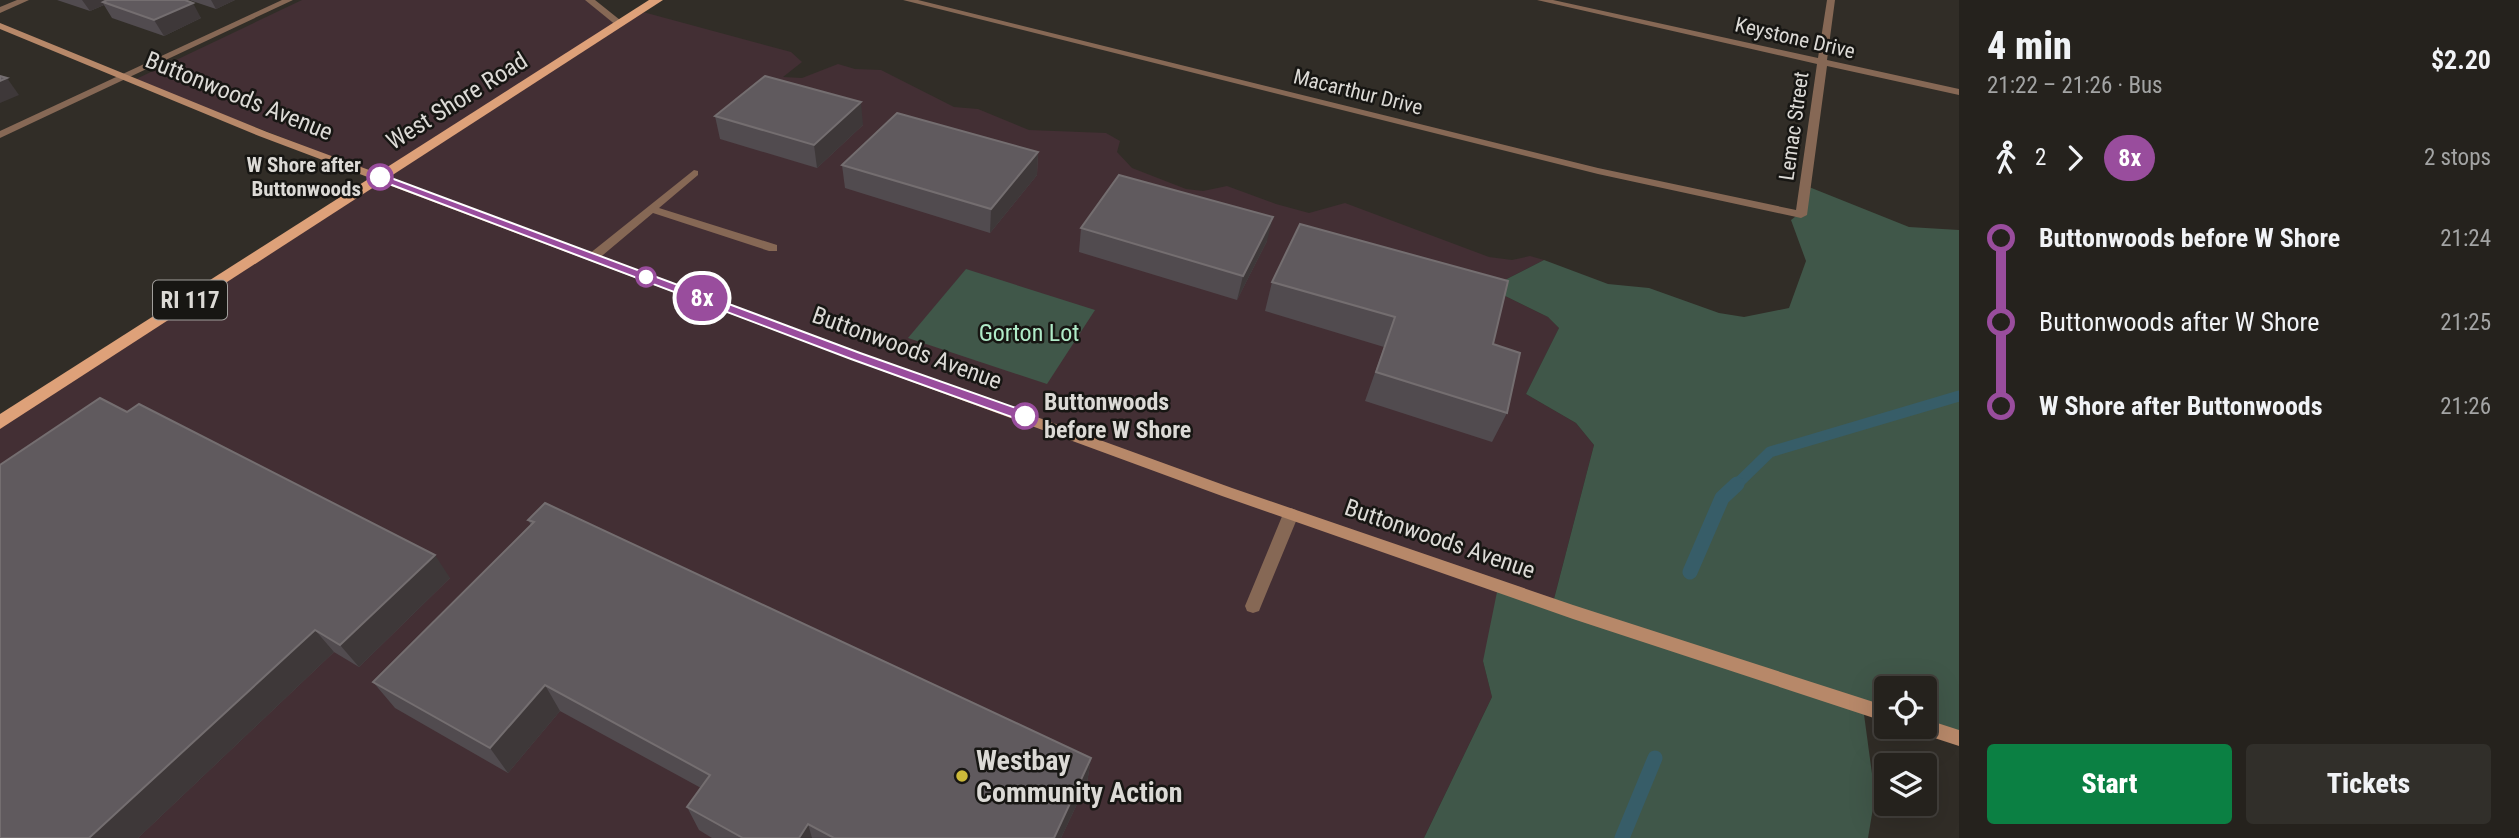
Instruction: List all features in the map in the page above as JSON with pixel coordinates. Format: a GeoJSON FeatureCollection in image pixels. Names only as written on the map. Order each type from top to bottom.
{"type":"FeatureCollection","features":[{"type":"Feature","properties":{"kind":"main road","name":"West Shore Road"},"geometry":{"type":"LineString","coordinates":[[0,423],[657,0]]}},
{"type":"Feature","properties":{"kind":"street"},"geometry":{"type":"LineString","coordinates":[[0,10],[25,0]]}},
{"type":"Feature","properties":{"kind":"street"},"geometry":{"type":"LineString","coordinates":[[0,135],[289,0]]}},
{"type":"Feature","properties":{"kind":"street"},"geometry":{"type":"LineString","coordinates":[[589,0],[620,24]]}},
{"type":"Feature","properties":{"kind":"street","name":"Macarthur Drive"},"geometry":{"type":"LineString","coordinates":[[907,0],[1598,171],[1801,215]]}},
{"type":"Feature","properties":{"kind":"street","name":"Keystone Drive"},"geometry":{"type":"LineString","coordinates":[[1541,0],[1959,92]]}},
{"type":"Feature","properties":{"kind":"street","name":"Lemac Street"},"geometry":{"type":"LineString","coordinates":[[1801,215],[1831,0]]}},
{"type":"Feature","properties":{"kind":"street","name":"Buttonwoods Avenue"},"geometry":{"type":"LineString","coordinates":[[0,26],[263,134],[843,352],[1291,514],[1573,612],[1874,710]]}},
{"type":"Feature","properties":{"kind":"street"},"geometry":{"type":"LineString","coordinates":[[593,257],[694,173]]}},
{"type":"Feature","properties":{"kind":"street"},"geometry":{"type":"LineString","coordinates":[[651,209],[774,248]]}},
{"type":"Feature","properties":{"kind":"street"},"geometry":{"type":"LineString","coordinates":[[1253,606],[1291,514]]}},
{"type":"Feature","properties":{"kind":"street"},"geometry":{"type":"LineString","coordinates":[[1937,731],[1959,738]]}},
{"type":"Feature","properties":{"kind":"shaded area"},"geometry":{"type":"Polygon","coordinates":[[[302,0],[588,0],[620,20],[643,12],[791,52],[802,62],[783,77],[802,78],[838,64],[855,69],[881,70],[954,107],[978,109],[1029,130],[1106,133],[1120,141],[1117,152],[1132,168],[1186,189],[1203,191],[1227,186],[1309,213],[1345,203],[1489,257],[1512,260],[1530,256],[1544,260],[1489,288],[1548,317],[1559,328],[1526,394],[1576,423],[1594,445],[1554,599],[1483,661],[1492,697],[1424,838],[0,838],[0,420],[376,174],[134,80],[302,0]]]}},
{"type":"Feature","properties":{"kind":"green space"},"geometry":{"type":"Polygon","coordinates":[[[1804,185],[1909,227],[1959,230],[1959,734],[1937,727],[1937,676],[1874,676],[1874,709],[1863,707],[1874,789],[1868,838],[1424,838],[1492,697],[1483,661],[1498,587],[1554,599],[1594,445],[1576,423],[1526,394],[1559,328],[1548,317],[1489,288],[1544,260],[1608,284],[1649,288],[1719,313],[1744,317],[1789,308],[1806,261],[1791,220],[1800,213],[1804,185]]]}},
{"type":"Feature","properties":{"kind":"green space","name":"Gorton Lot"},"geometry":{"type":"Polygon","coordinates":[[[966,269],[1095,310],[1047,384],[908,338],[966,269]]]}},
{"type":"Feature","properties":{"kind":"building"},"geometry":{"type":"Polygon","coordinates":[[[185,0],[193,3],[154,20],[103,2],[185,0]]]}},
{"type":"Feature","properties":{"kind":"building"},"geometry":{"type":"Polygon","coordinates":[[[765,76],[861,102],[814,145],[715,116],[765,76]]]}},
{"type":"Feature","properties":{"kind":"building"},"geometry":{"type":"Polygon","coordinates":[[[897,113],[1038,152],[991,209],[842,165],[897,113]]]}},
{"type":"Feature","properties":{"kind":"building"},"geometry":{"type":"Polygon","coordinates":[[[1119,175],[1273,217],[1243,276],[1081,228],[1119,175]]]}},
{"type":"Feature","properties":{"kind":"building"},"geometry":{"type":"Polygon","coordinates":[[[1300,224],[1508,281],[1493,344],[1520,353],[1507,413],[1376,372],[1395,317],[1272,282],[1300,224]]]}},
{"type":"Feature","properties":{"kind":"building"},"geometry":{"type":"Polygon","coordinates":[[[100,398],[127,412],[139,404],[435,555],[340,645],[315,630],[89,838],[0,838],[0,465],[100,398]]]}},
{"type":"Feature","properties":{"kind":"building"},"geometry":{"type":"Polygon","coordinates":[[[545,503],[1091,758],[1054,838],[834,838],[808,824],[799,838],[743,838],[687,807],[710,775],[545,685],[490,748],[373,682],[534,522],[528,520],[545,503]]]}},
{"type":"Feature","properties":{"kind":"waterway"},"geometry":{"type":"LineString","coordinates":[[1735,486],[1770,452],[1959,396]]}},
{"type":"Feature","properties":{"kind":"waterway"},"geometry":{"type":"LineString","coordinates":[[1690,572],[1722,498],[1737,484]]}},
{"type":"Feature","properties":{"kind":"waterway"},"geometry":{"type":"LineString","coordinates":[[1622,838],[1655,758]]}},
{"type":"Feature","properties":{"kind":"bus line","name":"8x"},"geometry":{"type":"LineString","coordinates":[[380,177],[855,356],[1025,416]]}},
{"type":"Feature","properties":{"kind":"place","name":"W Shore after Buttonwoods"},"geometry":{"type":"Point","coordinates":[380,177]}},
{"type":"Feature","properties":{"kind":"place","name":"Buttonwoods before W Shore"},"geometry":{"type":"Point","coordinates":[1025,416]}},
{"type":"Feature","properties":{"kind":"place","name":"Westbay Community Action"},"geometry":{"type":"Point","coordinates":[962,776]}}]}
